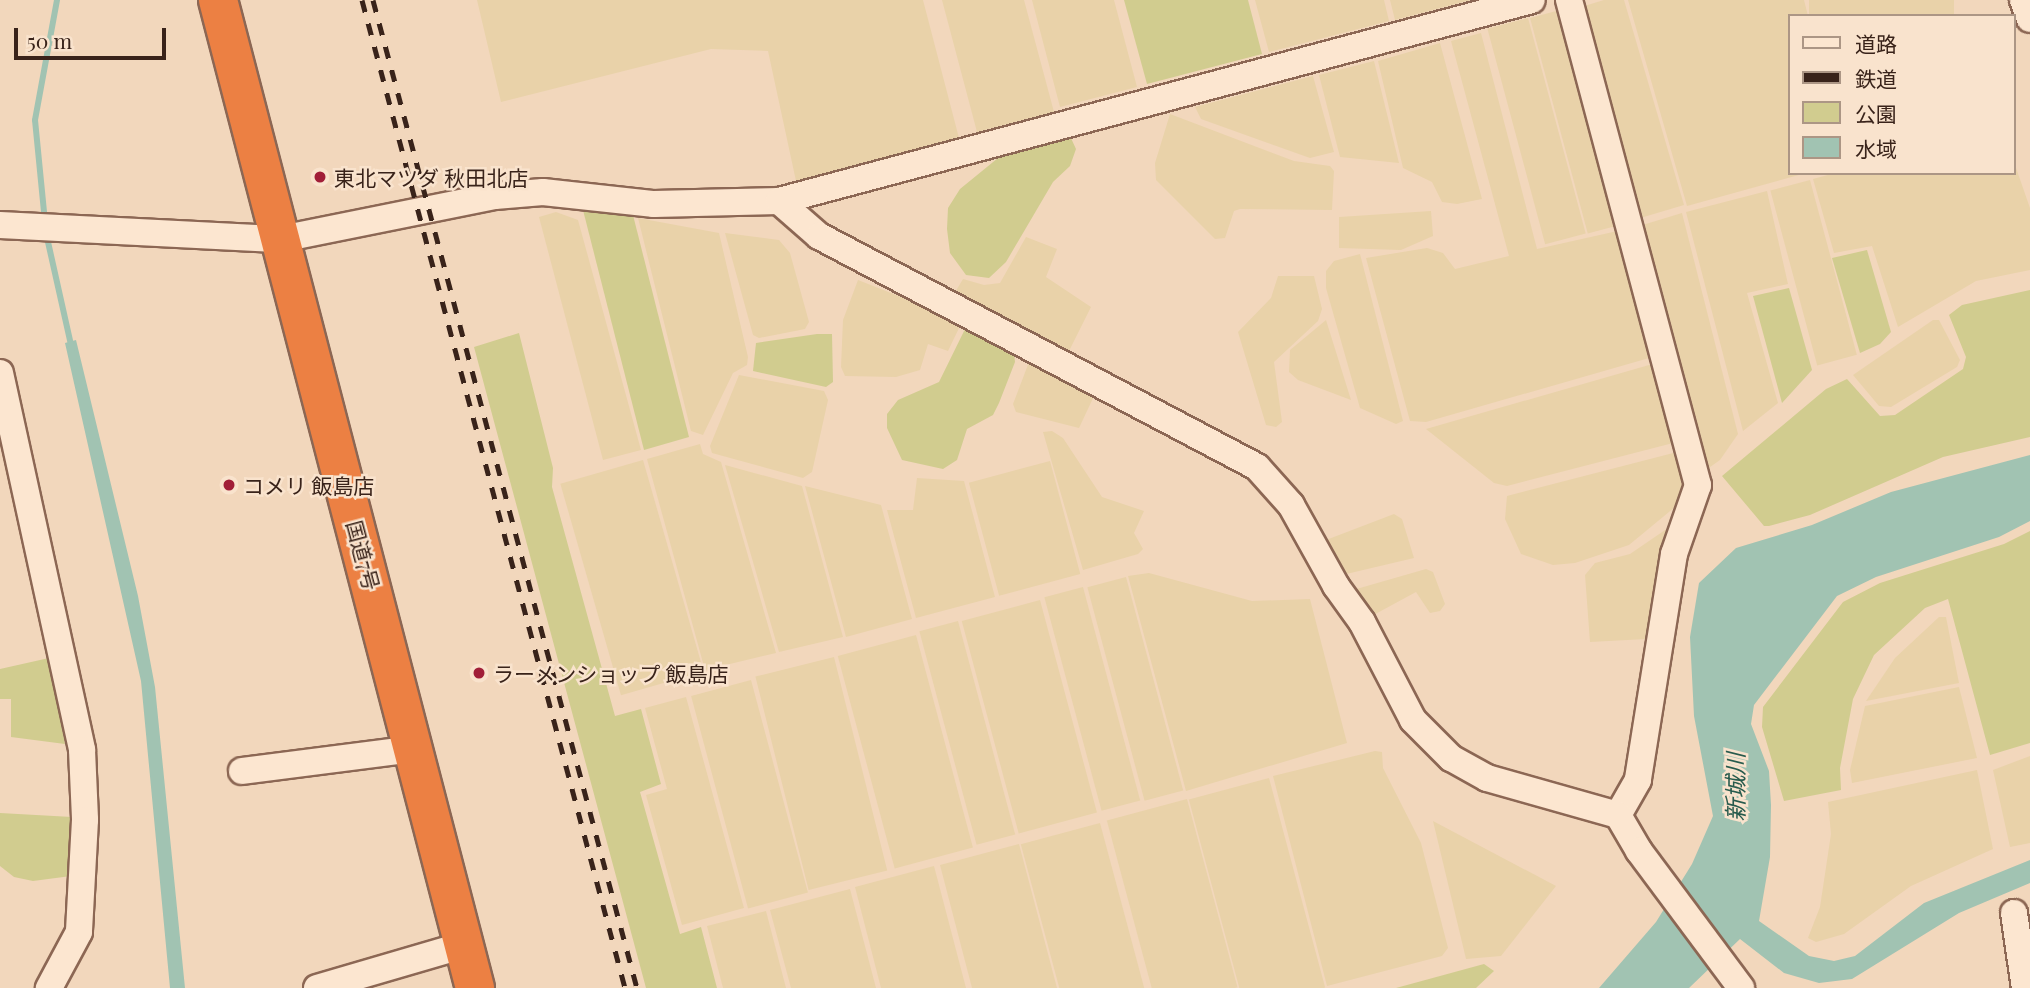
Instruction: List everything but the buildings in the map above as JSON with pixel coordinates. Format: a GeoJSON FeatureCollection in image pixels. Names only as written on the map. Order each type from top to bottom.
{"type":"FeatureCollection","features":[{"type":"Feature","properties":{"kind":"highway","name":"国道7号"},"geometry":{"type":"LineString","coordinates":[[218,0],[475,988]]}},
{"type":"Feature","properties":{"kind":"street"},"geometry":{"type":"LineString","coordinates":[[0,225],[281,239],[495,196],[543,192],[653,204],[779,201],[1532,0]]}},
{"type":"Feature","properties":{"kind":"street"},"geometry":{"type":"LineString","coordinates":[[1569,0],[1698,485],[1674,554],[1638,780],[1618,815]]}},
{"type":"Feature","properties":{"kind":"street"},"geometry":{"type":"LineString","coordinates":[[2023,0],[2030,19]]}},
{"type":"Feature","properties":{"kind":"street"},"geometry":{"type":"LineString","coordinates":[[779,201],[819,236],[1257,467],[1291,505],[1336,586],[1362,622],[1413,720],[1451,758],[1527,793],[1583,802],[1618,815],[1639,851],[1736,981]]}},
{"type":"Feature","properties":{"kind":"street"},"geometry":{"type":"LineString","coordinates":[[0,373],[82,750],[85,820],[79,932],[49,988]]}},
{"type":"Feature","properties":{"kind":"street"},"geometry":{"type":"LineString","coordinates":[[242,771],[414,749]]}},
{"type":"Feature","properties":{"kind":"street"},"geometry":{"type":"LineString","coordinates":[[2014,913],[2025,988]]}},
{"type":"Feature","properties":{"kind":"street"},"geometry":{"type":"LineString","coordinates":[[317,988],[464,945]]}},
{"type":"Feature","properties":{"kind":"shaded area"},"geometry":{"type":"Polygon","coordinates":[[[477,0],[923,0],[960,142],[796,181],[768,51],[711,49],[501,102],[477,0]]]}},
{"type":"Feature","properties":{"kind":"shaded area"},"geometry":{"type":"Polygon","coordinates":[[[942,0],[1024,0],[1054,112],[977,132],[942,0]]]}},
{"type":"Feature","properties":{"kind":"shaded area"},"geometry":{"type":"Polygon","coordinates":[[[1032,0],[1114,0],[1137,87],[1060,107],[1032,0]]]}},
{"type":"Feature","properties":{"kind":"shaded area"},"geometry":{"type":"Polygon","coordinates":[[[1255,0],[1384,0],[1389,21],[1269,52],[1255,0]]]}},
{"type":"Feature","properties":{"kind":"shaded area"},"geometry":{"type":"Polygon","coordinates":[[[1390,0],[1471,0],[1395,20],[1390,0]]]}},
{"type":"Feature","properties":{"kind":"shaded area"},"geometry":{"type":"Polygon","coordinates":[[[1604,0],[1624,0],[1684,205],[1637,219],[1581,7],[1604,0]]]}},
{"type":"Feature","properties":{"kind":"shaded area"},"geometry":{"type":"Polygon","coordinates":[[[1628,0],[1804,0],[1808,14],[1788,14],[1788,175],[1799,175],[1687,206],[1628,0]]]}},
{"type":"Feature","properties":{"kind":"shaded area"},"geometry":{"type":"Polygon","coordinates":[[[1809,0],[1954,0],[1954,14],[1809,14],[1809,0]]]}},
{"type":"Feature","properties":{"kind":"shaded area"},"geometry":{"type":"Polygon","coordinates":[[[1560,10],[1618,225],[1588,233],[1530,18],[1560,10]]]}},
{"type":"Feature","properties":{"kind":"shaded area"},"geometry":{"type":"Polygon","coordinates":[[[1528,18],[1586,233],[1545,244],[1487,29],[1528,18]]]}},
{"type":"Feature","properties":{"kind":"shaded area"},"geometry":{"type":"Polygon","coordinates":[[[1481,33],[1537,249],[1622,230],[1656,356],[1426,422],[1410,421],[1366,258],[1427,248],[1443,253],[1455,269],[1509,256],[1451,41],[1481,33]]]}},
{"type":"Feature","properties":{"kind":"shaded area"},"geometry":{"type":"Polygon","coordinates":[[[1440,43],[1482,199],[1457,204],[1442,202],[1432,182],[1403,168],[1378,61],[1440,43]]]}},
{"type":"Feature","properties":{"kind":"shaded area"},"geometry":{"type":"Polygon","coordinates":[[[1374,61],[1399,163],[1340,157],[1319,75],[1374,61]]]}},
{"type":"Feature","properties":{"kind":"shaded area"},"geometry":{"type":"Polygon","coordinates":[[[1313,76],[1334,152],[1310,158],[1201,119],[1195,107],[1313,76]]]}},
{"type":"Feature","properties":{"kind":"shaded area"},"geometry":{"type":"Polygon","coordinates":[[[1170,114],[1294,161],[1330,166],[1334,171],[1332,210],[1240,209],[1234,211],[1225,238],[1215,239],[1156,180],[1155,163],[1170,114]]]}},
{"type":"Feature","properties":{"kind":"shaded area"},"geometry":{"type":"Polygon","coordinates":[[[2016,168],[2030,208],[2030,270],[1976,281],[1898,327],[1872,246],[1834,253],[1813,179],[1828,175],[2016,175],[2016,168]]]}},
{"type":"Feature","properties":{"kind":"shaded area"},"geometry":{"type":"Polygon","coordinates":[[[1810,180],[1857,355],[1817,365],[1770,191],[1810,180]]]}},
{"type":"Feature","properties":{"kind":"shaded area"},"geometry":{"type":"Polygon","coordinates":[[[1767,191],[1788,284],[1747,293],[1778,403],[1743,431],[1686,212],[1767,191]]]}},
{"type":"Feature","properties":{"kind":"shaded area"},"geometry":{"type":"Polygon","coordinates":[[[1431,211],[1433,236],[1401,250],[1339,248],[1339,217],[1431,211]]]}},
{"type":"Feature","properties":{"kind":"shaded area"},"geometry":{"type":"Polygon","coordinates":[[[556,212],[578,220],[641,450],[603,460],[539,217],[556,212]]]}},
{"type":"Feature","properties":{"kind":"shaded area"},"geometry":{"type":"Polygon","coordinates":[[[1682,213],[1738,434],[1720,460],[1703,472],[1636,227],[1682,213]]]}},
{"type":"Feature","properties":{"kind":"shaded area"},"geometry":{"type":"Polygon","coordinates":[[[638,218],[719,233],[748,357],[747,365],[733,373],[703,435],[691,431],[638,218]]]}},
{"type":"Feature","properties":{"kind":"shaded area"},"geometry":{"type":"Polygon","coordinates":[[[725,233],[779,240],[790,253],[809,322],[805,329],[759,338],[753,335],[725,233]]]}},
{"type":"Feature","properties":{"kind":"shaded area"},"geometry":{"type":"Polygon","coordinates":[[[1026,237],[1057,249],[1046,277],[1091,307],[1068,353],[954,294],[963,279],[984,285],[1000,283],[1026,237]]]}},
{"type":"Feature","properties":{"kind":"shaded area"},"geometry":{"type":"Polygon","coordinates":[[[1360,254],[1403,421],[1396,424],[1360,408],[1326,288],[1326,271],[1334,261],[1360,254]]]}},
{"type":"Feature","properties":{"kind":"shaded area"},"geometry":{"type":"Polygon","coordinates":[[[1278,276],[1314,276],[1322,309],[1318,321],[1274,362],[1282,422],[1276,427],[1266,425],[1238,332],[1271,298],[1278,276]]]}},
{"type":"Feature","properties":{"kind":"shaded area"},"geometry":{"type":"Polygon","coordinates":[[[858,280],[957,319],[960,326],[948,351],[928,344],[920,370],[896,377],[845,376],[841,367],[843,320],[858,280]]]}},
{"type":"Feature","properties":{"kind":"shaded area"},"geometry":{"type":"Polygon","coordinates":[[[1326,320],[1351,400],[1298,380],[1289,372],[1290,350],[1326,320]]]}},
{"type":"Feature","properties":{"kind":"shaded area"},"geometry":{"type":"Polygon","coordinates":[[[1933,320],[1939,320],[1960,360],[1957,367],[1891,407],[1879,406],[1853,375],[1933,320]]]}},
{"type":"Feature","properties":{"kind":"shaded area"},"geometry":{"type":"Polygon","coordinates":[[[1029,362],[1094,396],[1079,428],[1016,412],[1013,404],[1029,362]]]}},
{"type":"Feature","properties":{"kind":"shaded area"},"geometry":{"type":"Polygon","coordinates":[[[1656,363],[1677,442],[1507,486],[1494,483],[1426,429],[1656,363]]]}},
{"type":"Feature","properties":{"kind":"shaded area"},"geometry":{"type":"Polygon","coordinates":[[[739,375],[824,391],[828,400],[812,472],[803,478],[712,453],[710,446],[739,375]]]}},
{"type":"Feature","properties":{"kind":"shaded area"},"geometry":{"type":"Polygon","coordinates":[[[1052,431],[1063,438],[1102,497],[1144,511],[1134,533],[1143,549],[1138,554],[1083,570],[1043,432],[1052,431]]]}},
{"type":"Feature","properties":{"kind":"shaded area"},"geometry":{"type":"Polygon","coordinates":[[[700,444],[703,454],[721,462],[776,653],[705,670],[647,459],[700,444]]]}},
{"type":"Feature","properties":{"kind":"shaded area"},"geometry":{"type":"Polygon","coordinates":[[[1681,451],[1685,486],[1675,507],[1629,545],[1575,563],[1553,565],[1521,554],[1505,519],[1507,496],[1681,451]]]}},
{"type":"Feature","properties":{"kind":"shaded area"},"geometry":{"type":"Polygon","coordinates":[[[643,460],[704,671],[621,695],[560,484],[643,460]]]}},
{"type":"Feature","properties":{"kind":"shaded area"},"geometry":{"type":"Polygon","coordinates":[[[1050,461],[1080,574],[999,596],[969,483],[1050,461]]]}},
{"type":"Feature","properties":{"kind":"shaded area"},"geometry":{"type":"Polygon","coordinates":[[[725,465],[802,486],[843,637],[779,652],[725,465]]]}},
{"type":"Feature","properties":{"kind":"shaded area"},"geometry":{"type":"Polygon","coordinates":[[[917,478],[964,481],[995,597],[916,618],[887,510],[913,510],[917,478]]]}},
{"type":"Feature","properties":{"kind":"shaded area"},"geometry":{"type":"Polygon","coordinates":[[[805,486],[881,505],[912,619],[846,637],[805,486]]]}},
{"type":"Feature","properties":{"kind":"shaded area"},"geometry":{"type":"Polygon","coordinates":[[[1394,514],[1402,519],[1414,558],[1342,575],[1326,540],[1394,514]]]}},
{"type":"Feature","properties":{"kind":"shaded area"},"geometry":{"type":"Polygon","coordinates":[[[1668,528],[1646,639],[1590,642],[1585,575],[1595,563],[1630,554],[1668,528]]]}},
{"type":"Feature","properties":{"kind":"shaded area"},"geometry":{"type":"Polygon","coordinates":[[[1426,569],[1433,572],[1445,604],[1440,611],[1430,613],[1416,592],[1368,618],[1353,590],[1426,569]]]}},
{"type":"Feature","properties":{"kind":"shaded area"},"geometry":{"type":"Polygon","coordinates":[[[1149,573],[1252,601],[1310,599],[1347,743],[1186,791],[1128,576],[1149,573]]]}},
{"type":"Feature","properties":{"kind":"shaded area"},"geometry":{"type":"Polygon","coordinates":[[[1126,577],[1183,790],[1145,801],[1087,587],[1126,577]]]}},
{"type":"Feature","properties":{"kind":"shaded area"},"geometry":{"type":"Polygon","coordinates":[[[1083,587],[1140,800],[1102,811],[1044,597],[1083,587]]]}},
{"type":"Feature","properties":{"kind":"shaded area"},"geometry":{"type":"Polygon","coordinates":[[[1040,600],[1097,813],[1019,833],[962,621],[1040,600]]]}},
{"type":"Feature","properties":{"kind":"shaded area"},"geometry":{"type":"Polygon","coordinates":[[[1939,617],[1946,617],[1959,683],[1866,701],[1895,658],[1939,617]]]}},
{"type":"Feature","properties":{"kind":"shaded area"},"geometry":{"type":"Polygon","coordinates":[[[958,621],[1015,834],[977,845],[919,631],[958,621]]]}},
{"type":"Feature","properties":{"kind":"shaded area"},"geometry":{"type":"Polygon","coordinates":[[[916,635],[973,848],[895,868],[838,656],[916,635]]]}},
{"type":"Feature","properties":{"kind":"shaded area"},"geometry":{"type":"Polygon","coordinates":[[[834,657],[887,870],[809,890],[755,677],[834,657]]]}},
{"type":"Feature","properties":{"kind":"shaded area"},"geometry":{"type":"Polygon","coordinates":[[[751,680],[808,893],[748,909],[691,696],[751,680]]]}},
{"type":"Feature","properties":{"kind":"shaded area"},"geometry":{"type":"Polygon","coordinates":[[[1959,687],[1977,758],[1852,783],[1850,770],[1865,706],[1959,687]]]}},
{"type":"Feature","properties":{"kind":"shaded area"},"geometry":{"type":"Polygon","coordinates":[[[686,697],[744,908],[682,925],[646,795],[667,789],[645,708],[686,697]]]}},
{"type":"Feature","properties":{"kind":"shaded area"},"geometry":{"type":"Polygon","coordinates":[[[1375,751],[1382,752],[1383,768],[1421,843],[1448,948],[1442,956],[1327,986],[1273,776],[1375,751]]]}},
{"type":"Feature","properties":{"kind":"shaded area"},"geometry":{"type":"Polygon","coordinates":[[[2030,756],[2030,843],[2010,847],[1993,770],[2030,756]]]}},
{"type":"Feature","properties":{"kind":"shaded area"},"geometry":{"type":"Polygon","coordinates":[[[1977,770],[1993,849],[1911,886],[1844,934],[1816,942],[1808,938],[1820,907],[1831,834],[1828,802],[1977,770]]]}},
{"type":"Feature","properties":{"kind":"shaded area"},"geometry":{"type":"Polygon","coordinates":[[[1269,778],[1325,988],[1239,988],[1189,799],[1269,778]]]}},
{"type":"Feature","properties":{"kind":"shaded area"},"geometry":{"type":"Polygon","coordinates":[[[1187,799],[1237,987],[1152,988],[1107,820],[1187,799]]]}},
{"type":"Feature","properties":{"kind":"shaded area"},"geometry":{"type":"Polygon","coordinates":[[[1433,821],[1556,886],[1501,956],[1466,959],[1433,821]]]}},
{"type":"Feature","properties":{"kind":"shaded area"},"geometry":{"type":"Polygon","coordinates":[[[1100,823],[1144,988],[1059,988],[1021,844],[1100,823]]]}},
{"type":"Feature","properties":{"kind":"shaded area"},"geometry":{"type":"Polygon","coordinates":[[[1019,844],[1057,988],[972,988],[940,865],[1019,844]]]}},
{"type":"Feature","properties":{"kind":"shaded area"},"geometry":{"type":"Polygon","coordinates":[[[934,866],[966,988],[881,988],[855,887],[934,866]]]}},
{"type":"Feature","properties":{"kind":"shaded area"},"geometry":{"type":"Polygon","coordinates":[[[850,889],[876,988],[791,988],[770,910],[850,889]]]}},
{"type":"Feature","properties":{"kind":"shaded area"},"geometry":{"type":"Polygon","coordinates":[[[766,911],[786,988],[723,988],[707,926],[766,911]]]}},
{"type":"Feature","properties":{"kind":"green space"},"geometry":{"type":"Polygon","coordinates":[[[1124,0],[1248,0],[1262,54],[1147,84],[1124,0]]]}},
{"type":"Feature","properties":{"kind":"green space"},"geometry":{"type":"Polygon","coordinates":[[[1070,136],[1076,149],[1070,166],[1053,182],[1006,262],[989,278],[966,275],[950,253],[947,229],[948,208],[960,189],[998,158],[1070,136]]]}},
{"type":"Feature","properties":{"kind":"green space"},"geometry":{"type":"Polygon","coordinates":[[[583,210],[621,210],[633,215],[689,437],[644,450],[583,210]]]}},
{"type":"Feature","properties":{"kind":"green space"},"geometry":{"type":"Polygon","coordinates":[[[1867,250],[1891,332],[1880,344],[1860,353],[1832,258],[1867,250]]]}},
{"type":"Feature","properties":{"kind":"green space"},"geometry":{"type":"Polygon","coordinates":[[[1789,288],[1812,370],[1782,403],[1753,296],[1789,288]]]}},
{"type":"Feature","properties":{"kind":"green space"},"geometry":{"type":"Polygon","coordinates":[[[2030,290],[2030,437],[1943,457],[1810,515],[1769,526],[1764,526],[1722,476],[1826,389],[1847,379],[1880,416],[1895,415],[1963,369],[1966,357],[1949,315],[1962,305],[2030,290]]]}},
{"type":"Feature","properties":{"kind":"green space"},"geometry":{"type":"Polygon","coordinates":[[[967,325],[1014,352],[1015,362],[999,403],[993,415],[967,429],[957,460],[943,469],[902,460],[887,428],[887,414],[898,400],[939,382],[967,325]]]}},
{"type":"Feature","properties":{"kind":"green space"},"geometry":{"type":"Polygon","coordinates":[[[519,333],[553,468],[552,487],[615,716],[641,709],[661,784],[640,792],[680,934],[701,927],[717,988],[646,988],[474,347],[519,333]]]}},
{"type":"Feature","properties":{"kind":"green space"},"geometry":{"type":"Polygon","coordinates":[[[832,334],[833,382],[826,387],[753,371],[756,343],[832,334]]]}},
{"type":"Feature","properties":{"kind":"green space"},"geometry":{"type":"Polygon","coordinates":[[[2030,531],[2030,743],[1990,755],[1948,599],[1925,608],[1874,655],[1853,699],[1840,768],[1841,790],[1784,801],[1762,727],[1763,707],[1843,602],[1880,583],[2004,544],[2030,531]]]}},
{"type":"Feature","properties":{"kind":"green space"},"geometry":{"type":"Polygon","coordinates":[[[49,658],[65,744],[11,737],[11,699],[0,699],[0,669],[49,658]]]}},
{"type":"Feature","properties":{"kind":"green space"},"geometry":{"type":"Polygon","coordinates":[[[0,813],[72,817],[71,876],[33,881],[14,877],[0,866],[0,813]]]}},
{"type":"Feature","properties":{"kind":"green space"},"geometry":{"type":"Polygon","coordinates":[[[1484,964],[1494,971],[1476,988],[1396,988],[1484,964]]]}},
{"type":"Feature","properties":{"kind":"water"},"geometry":{"type":"Polygon","coordinates":[[[76,340],[138,596],[155,687],[185,988],[170,988],[141,681],[65,343],[76,340]]]}},
{"type":"Feature","properties":{"kind":"water","name":"新城川"},"geometry":{"type":"Polygon","coordinates":[[[2030,455],[2030,521],[1999,537],[1876,577],[1837,596],[1754,705],[1751,724],[1769,771],[1771,805],[1770,857],[1759,921],[1809,956],[1834,961],[1855,956],[1924,903],[2030,860],[2030,883],[1959,913],[1852,979],[1819,983],[1784,973],[1740,939],[1689,988],[1599,988],[1656,922],[1692,864],[1713,816],[1694,716],[1690,637],[1699,583],[1736,548],[1812,525],[1891,492],[2030,455]]]}},
{"type":"Feature","properties":{"kind":"waterway"},"geometry":{"type":"LineString","coordinates":[[45,222],[35,120],[57,0]]}},
{"type":"Feature","properties":{"kind":"waterway"},"geometry":{"type":"LineString","coordinates":[[46,233],[72,349]]}},
{"type":"Feature","properties":{"kind":"railway"},"geometry":{"type":"LineString","coordinates":[[362,0],[625,988]]}},
{"type":"Feature","properties":{"kind":"railway"},"geometry":{"type":"LineString","coordinates":[[373,0],[637,988]]}},
{"type":"Feature","properties":{"kind":"place","name":"東北マツダ 秋田北店"},"geometry":{"type":"Point","coordinates":[320,177]}},
{"type":"Feature","properties":{"kind":"place","name":"コメリ 飯島店"},"geometry":{"type":"Point","coordinates":[229,485]}},
{"type":"Feature","properties":{"kind":"place","name":"ラーメンショップ 飯島店"},"geometry":{"type":"Point","coordinates":[479,673]}}]}
